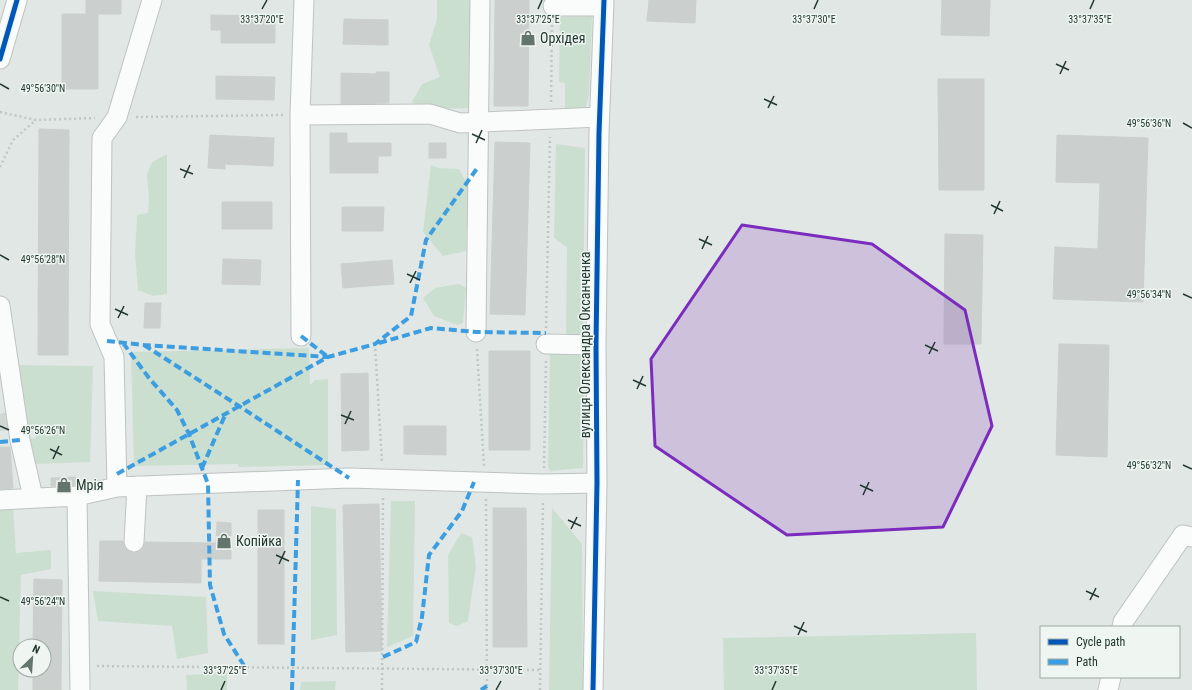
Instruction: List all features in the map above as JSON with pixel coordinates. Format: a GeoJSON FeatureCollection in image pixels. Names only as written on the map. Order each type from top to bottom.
{"type":"FeatureCollection","features":[{"type":"Feature","properties":{"kind":"street"},"geometry":{"type":"LineString","coordinates":[[0,59],[17,0]]}},
{"type":"Feature","properties":{"kind":"street"},"geometry":{"type":"LineString","coordinates":[[117,487],[114,357],[100,324],[102,138],[117,117],[152,0]]}},
{"type":"Feature","properties":{"kind":"street"},"geometry":{"type":"LineString","coordinates":[[301,336],[300,115],[304,0]]}},
{"type":"Feature","properties":{"kind":"street"},"geometry":{"type":"LineString","coordinates":[[476,332],[480,0]]}},
{"type":"Feature","properties":{"kind":"street"},"geometry":{"type":"LineString","coordinates":[[553,6],[604,3]]}},
{"type":"Feature","properties":{"kind":"street","name":"вулиця Олександра Оксанченка"},"geometry":{"type":"LineString","coordinates":[[593,690],[597,483],[596,345],[600,117],[604,3]]}},
{"type":"Feature","properties":{"kind":"street"},"geometry":{"type":"LineString","coordinates":[[300,115],[430,114],[460,123],[600,117]]}},
{"type":"Feature","properties":{"kind":"street"},"geometry":{"type":"LineString","coordinates":[[0,306],[20,440],[33,497]]}},
{"type":"Feature","properties":{"kind":"street"},"geometry":{"type":"LineString","coordinates":[[546,344],[596,345]]}},
{"type":"Feature","properties":{"kind":"street"},"geometry":{"type":"LineString","coordinates":[[0,500],[33,497],[77,496],[117,487],[342,479],[543,484],[597,483]]}},
{"type":"Feature","properties":{"kind":"street"},"geometry":{"type":"LineString","coordinates":[[134,542],[137,486]]}},
{"type":"Feature","properties":{"kind":"street"},"geometry":{"type":"LineString","coordinates":[[77,496],[80,690]]}},
{"type":"Feature","properties":{"kind":"street"},"geometry":{"type":"LineString","coordinates":[[1122,625],[1183,535],[1192,537]]}},
{"type":"Feature","properties":{"kind":"street"},"geometry":{"type":"LineString","coordinates":[[1108,690],[1111,678]]}},
{"type":"Feature","properties":{"kind":"path"},"geometry":{"type":"LineString","coordinates":[[0,112],[36,120],[117,117],[300,115]]}},
{"type":"Feature","properties":{"kind":"path"},"geometry":{"type":"LineString","coordinates":[[0,167],[13,140],[36,120]]}},
{"type":"Feature","properties":{"kind":"path"},"geometry":{"type":"LineString","coordinates":[[476,332],[486,483],[487,690]]}},
{"type":"Feature","properties":{"kind":"path"},"geometry":{"type":"LineString","coordinates":[[376,344],[383,480],[382,690]]}},
{"type":"Feature","properties":{"kind":"path"},"geometry":{"type":"LineString","coordinates":[[79,665],[540,670]]}},
{"type":"Feature","properties":{"kind":"highlighted area"},"geometry":{"type":"Polygon","coordinates":[[[742,225],[872,244],[965,310],[992,426],[943,527],[787,535],[655,446],[651,359],[742,225]]]}},
{"type":"Feature","properties":{"kind":"shaded area"},"geometry":{"type":"Polygon","coordinates":[[[9,412],[11,430],[0,431],[0,414],[9,412]]]}},
{"type":"Feature","properties":{"kind":"green space"},"geometry":{"type":"Polygon","coordinates":[[[437,0],[471,0],[474,108],[422,109],[412,102],[422,84],[440,77],[429,45],[437,19],[437,0]]]}},
{"type":"Feature","properties":{"kind":"green space"},"geometry":{"type":"Polygon","coordinates":[[[592,16],[589,94],[586,108],[565,108],[565,83],[559,82],[560,17],[592,16]]]}},
{"type":"Feature","properties":{"kind":"green space"},"geometry":{"type":"Polygon","coordinates":[[[556,144],[585,148],[583,336],[566,335],[567,247],[554,238],[556,144]]]}},
{"type":"Feature","properties":{"kind":"green space"},"geometry":{"type":"Polygon","coordinates":[[[167,154],[167,294],[153,296],[138,290],[135,253],[137,215],[148,213],[149,198],[147,174],[152,162],[167,154]]]}},
{"type":"Feature","properties":{"kind":"green space"},"geometry":{"type":"Polygon","coordinates":[[[431,165],[439,168],[459,169],[471,191],[466,235],[466,251],[443,256],[423,232],[431,165]]]}},
{"type":"Feature","properties":{"kind":"green space"},"geometry":{"type":"Polygon","coordinates":[[[459,284],[466,288],[463,323],[457,325],[434,316],[423,298],[435,288],[459,284]]]}},
{"type":"Feature","properties":{"kind":"green space"},"geometry":{"type":"Polygon","coordinates":[[[309,348],[310,385],[315,380],[328,379],[328,465],[238,467],[238,464],[134,466],[131,352],[309,348]]]}},
{"type":"Feature","properties":{"kind":"green space"},"geometry":{"type":"Polygon","coordinates":[[[550,349],[585,350],[583,468],[550,471],[548,467],[550,349]]]}},
{"type":"Feature","properties":{"kind":"green space"},"geometry":{"type":"Polygon","coordinates":[[[17,365],[93,366],[90,462],[34,464],[30,439],[36,438],[34,424],[27,425],[17,365]]]}},
{"type":"Feature","properties":{"kind":"green space"},"geometry":{"type":"Polygon","coordinates":[[[391,501],[415,501],[413,636],[387,647],[391,501]]]}},
{"type":"Feature","properties":{"kind":"green space"},"geometry":{"type":"Polygon","coordinates":[[[311,506],[336,509],[337,635],[311,640],[311,506]]]}},
{"type":"Feature","properties":{"kind":"green space"},"geometry":{"type":"Polygon","coordinates":[[[13,507],[16,553],[51,550],[51,569],[21,575],[19,638],[12,638],[12,678],[18,678],[18,690],[0,690],[0,508],[13,507]]]}},
{"type":"Feature","properties":{"kind":"green space"},"geometry":{"type":"Polygon","coordinates":[[[552,508],[582,544],[583,690],[549,690],[552,508]]]}},
{"type":"Feature","properties":{"kind":"green space"},"geometry":{"type":"Polygon","coordinates":[[[461,533],[472,537],[476,566],[468,621],[457,626],[449,623],[448,555],[461,533]]]}},
{"type":"Feature","properties":{"kind":"green space"},"geometry":{"type":"Polygon","coordinates":[[[93,591],[206,597],[208,653],[177,659],[172,626],[98,621],[93,591]]]}},
{"type":"Feature","properties":{"kind":"green space"},"geometry":{"type":"Polygon","coordinates":[[[976,633],[977,690],[724,690],[723,638],[976,633]]]}},
{"type":"Feature","properties":{"kind":"green space"},"geometry":{"type":"Polygon","coordinates":[[[227,673],[227,690],[187,690],[186,675],[227,673]]]}},
{"type":"Feature","properties":{"kind":"green space"},"geometry":{"type":"Polygon","coordinates":[[[336,681],[335,690],[300,690],[301,682],[336,681]]]}},
{"type":"Feature","properties":{"kind":"building"},"geometry":{"type":"Polygon","coordinates":[[[86,0],[121,0],[121,14],[98,14],[98,89],[62,89],[62,14],[86,14],[86,0]]]}},
{"type":"Feature","properties":{"kind":"building"},"geometry":{"type":"Polygon","coordinates":[[[495,0],[529,0],[528,106],[494,106],[495,0]]]}},
{"type":"Feature","properties":{"kind":"building"},"geometry":{"type":"Polygon","coordinates":[[[649,0],[696,0],[695,23],[647,21],[649,0]]]}},
{"type":"Feature","properties":{"kind":"building"},"geometry":{"type":"Polygon","coordinates":[[[942,0],[990,0],[989,36],[941,35],[942,0]]]}},
{"type":"Feature","properties":{"kind":"building"},"geometry":{"type":"Polygon","coordinates":[[[211,15],[275,16],[275,43],[221,43],[221,30],[211,30],[211,15]]]}},
{"type":"Feature","properties":{"kind":"building"},"geometry":{"type":"Polygon","coordinates":[[[344,19],[388,20],[388,45],[343,44],[344,19]]]}},
{"type":"Feature","properties":{"kind":"building"},"geometry":{"type":"Polygon","coordinates":[[[376,72],[389,72],[389,103],[341,104],[341,73],[376,74],[376,72]]]}},
{"type":"Feature","properties":{"kind":"building"},"geometry":{"type":"Polygon","coordinates":[[[216,76],[275,77],[274,100],[216,99],[216,76]]]}},
{"type":"Feature","properties":{"kind":"building"},"geometry":{"type":"Polygon","coordinates":[[[938,79],[984,79],[984,190],[939,190],[938,79]]]}},
{"type":"Feature","properties":{"kind":"building"},"geometry":{"type":"Polygon","coordinates":[[[39,129],[69,130],[68,355],[38,355],[39,129]]]}},
{"type":"Feature","properties":{"kind":"building"},"geometry":{"type":"Polygon","coordinates":[[[330,133],[347,133],[347,143],[391,143],[391,156],[378,156],[378,173],[330,173],[330,133]]]}},
{"type":"Feature","properties":{"kind":"building"},"geometry":{"type":"Polygon","coordinates":[[[210,135],[274,138],[273,166],[225,164],[225,169],[208,168],[210,135]]]}},
{"type":"Feature","properties":{"kind":"building"},"geometry":{"type":"Polygon","coordinates":[[[1057,135],[1148,138],[1143,302],[1053,299],[1055,247],[1098,249],[1100,183],[1056,182],[1057,135]]]}},
{"type":"Feature","properties":{"kind":"building"},"geometry":{"type":"Polygon","coordinates":[[[495,142],[530,143],[525,315],[490,314],[495,142]]]}},
{"type":"Feature","properties":{"kind":"building"},"geometry":{"type":"Polygon","coordinates":[[[429,143],[446,143],[446,158],[429,158],[429,143]]]}},
{"type":"Feature","properties":{"kind":"building"},"geometry":{"type":"Polygon","coordinates":[[[222,202],[272,202],[272,229],[222,229],[222,202]]]}},
{"type":"Feature","properties":{"kind":"building"},"geometry":{"type":"Polygon","coordinates":[[[342,207],[384,207],[383,231],[342,231],[342,207]]]}},
{"type":"Feature","properties":{"kind":"building"},"geometry":{"type":"Polygon","coordinates":[[[945,234],[983,235],[981,344],[944,344],[945,234]]]}},
{"type":"Feature","properties":{"kind":"building"},"geometry":{"type":"Polygon","coordinates":[[[223,259],[261,260],[260,285],[222,284],[223,259]]]}},
{"type":"Feature","properties":{"kind":"building"},"geometry":{"type":"Polygon","coordinates":[[[392,260],[394,284],[343,288],[341,264],[392,260]]]}},
{"type":"Feature","properties":{"kind":"building"},"geometry":{"type":"Polygon","coordinates":[[[145,303],[161,303],[160,328],[144,328],[145,303]]]}},
{"type":"Feature","properties":{"kind":"building"},"geometry":{"type":"Polygon","coordinates":[[[1059,344],[1109,345],[1107,457],[1056,455],[1059,344]]]}},
{"type":"Feature","properties":{"kind":"building"},"geometry":{"type":"Polygon","coordinates":[[[489,351],[530,351],[530,450],[489,450],[489,351]]]}},
{"type":"Feature","properties":{"kind":"building"},"geometry":{"type":"Polygon","coordinates":[[[368,373],[369,450],[342,451],[341,374],[368,373]]]}},
{"type":"Feature","properties":{"kind":"building"},"geometry":{"type":"Polygon","coordinates":[[[404,426],[446,426],[446,455],[404,454],[404,426]]]}},
{"type":"Feature","properties":{"kind":"building"},"geometry":{"type":"Polygon","coordinates":[[[0,447],[10,447],[13,488],[0,489],[0,447]]]}},
{"type":"Feature","properties":{"kind":"building"},"geometry":{"type":"Polygon","coordinates":[[[76,477],[76,485],[51,486],[51,478],[76,477]]]}},
{"type":"Feature","properties":{"kind":"building"},"geometry":{"type":"Polygon","coordinates":[[[379,504],[382,651],[346,652],[343,505],[379,504]]]}},
{"type":"Feature","properties":{"kind":"building"},"geometry":{"type":"Polygon","coordinates":[[[493,508],[526,508],[527,647],[493,647],[493,508]]]}},
{"type":"Feature","properties":{"kind":"building"},"geometry":{"type":"Polygon","coordinates":[[[258,510],[284,510],[284,644],[258,644],[258,510]]]}},
{"type":"Feature","properties":{"kind":"building"},"geometry":{"type":"Polygon","coordinates":[[[217,522],[231,523],[231,559],[201,559],[201,583],[99,581],[100,541],[123,541],[124,547],[128,551],[134,553],[139,552],[143,548],[145,542],[216,543],[217,522]]]}},
{"type":"Feature","properties":{"kind":"building"},"geometry":{"type":"Polygon","coordinates":[[[34,579],[62,580],[61,690],[33,690],[33,678],[52,678],[52,638],[33,638],[34,579]]]}},
{"type":"Feature","properties":{"kind":"marked path"},"geometry":{"type":"LineString","coordinates":[[117,474],[328,357],[375,344],[411,316],[426,240],[478,167]]}},
{"type":"Feature","properties":{"kind":"marked path"},"geometry":{"type":"LineString","coordinates":[[379,343],[431,328],[476,332],[546,333]]}},
{"type":"Feature","properties":{"kind":"marked path"},"geometry":{"type":"LineString","coordinates":[[301,336],[328,357]]}},
{"type":"Feature","properties":{"kind":"marked path"},"geometry":{"type":"LineString","coordinates":[[107,341],[144,345],[328,357]]}},
{"type":"Feature","properties":{"kind":"marked path"},"geometry":{"type":"LineString","coordinates":[[123,343],[149,378],[177,410],[189,434],[208,484],[210,585],[224,634],[245,667]]}},
{"type":"Feature","properties":{"kind":"marked path"},"geometry":{"type":"LineString","coordinates":[[144,345],[349,478]]}},
{"type":"Feature","properties":{"kind":"marked path"},"geometry":{"type":"LineString","coordinates":[[202,468],[226,413]]}},
{"type":"Feature","properties":{"kind":"marked path"},"geometry":{"type":"LineString","coordinates":[[0,442],[20,440]]}},
{"type":"Feature","properties":{"kind":"marked path"},"geometry":{"type":"LineString","coordinates":[[292,690],[298,480]]}},
{"type":"Feature","properties":{"kind":"marked path"},"geometry":{"type":"LineString","coordinates":[[383,657],[416,642],[422,617],[429,555],[462,511],[474,482]]}},
{"type":"Feature","properties":{"kind":"marked path"},"geometry":{"type":"LineString","coordinates":[[481,690],[487,686]]}},
{"type":"Feature","properties":{"kind":"cycle path"},"geometry":{"type":"LineString","coordinates":[[0,59],[17,0]]}},
{"type":"Feature","properties":{"kind":"cycle path"},"geometry":{"type":"LineString","coordinates":[[593,690],[597,483],[596,345],[599,133],[604,0]]}},
{"type":"Feature","properties":{"kind":"place","name":"Орхідея"},"geometry":{"type":"Point","coordinates":[528,38]}},
{"type":"Feature","properties":{"kind":"place","name":"Мрія"},"geometry":{"type":"Point","coordinates":[64,485]}},
{"type":"Feature","properties":{"kind":"place","name":"Копійка"},"geometry":{"type":"Point","coordinates":[224,541]}}]}
